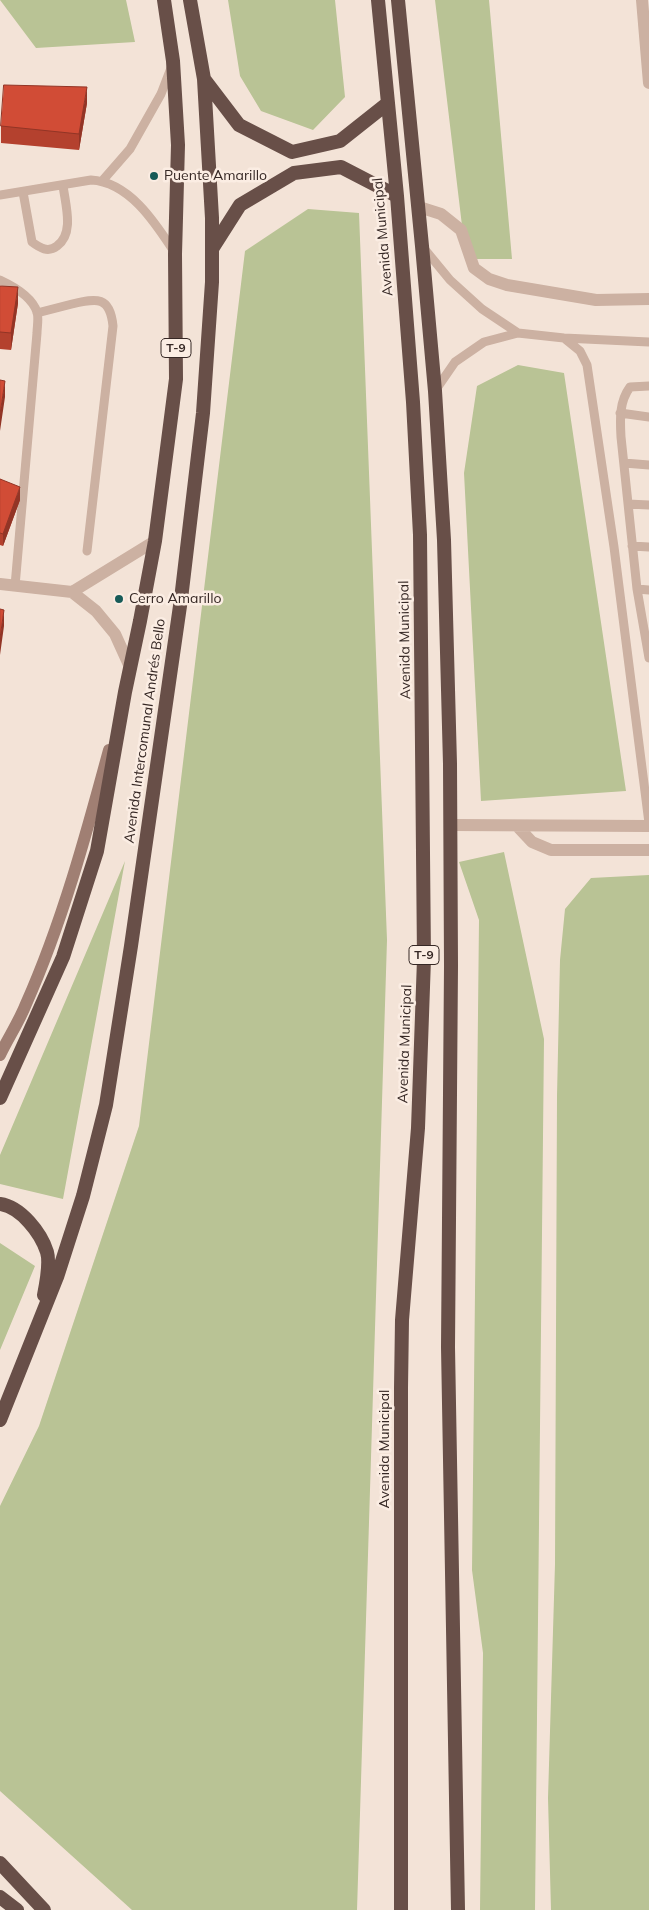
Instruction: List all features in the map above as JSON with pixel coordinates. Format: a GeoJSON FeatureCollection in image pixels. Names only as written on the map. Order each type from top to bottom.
{"type":"FeatureCollection","features":[{"type":"Feature","properties":{"kind":"highway","name":"Avenida Intercomunal Andrés Bello"},"geometry":{"type":"LineString","coordinates":[[125,692],[155,541],[176,379],[175,254],[178,145],[173,61],[164,0]]}},
{"type":"Feature","properties":{"kind":"highway","name":"Avenida Intercomunal Andrés Bello"},"geometry":{"type":"LineString","coordinates":[[0,1420],[57,1277],[83,1196],[108,1096],[181,598],[203,413],[210,315],[212,250],[204,79],[190,0]]}},
{"type":"Feature","properties":{"kind":"highway","name":"Avenida Municipal"},"geometry":{"type":"LineString","coordinates":[[378,0],[397,196],[413,402],[420,535],[424,949],[418,1128],[402,1330],[401,1910]]}},
{"type":"Feature","properties":{"kind":"highway","name":"T-9"},"geometry":{"type":"LineString","coordinates":[[398,0],[435,391],[444,540],[450,825],[448,1346],[458,1910]]}},
{"type":"Feature","properties":{"kind":"highway"},"geometry":{"type":"LineString","coordinates":[[204,79],[239,125],[292,152],[340,141],[388,103]]}},
{"type":"Feature","properties":{"kind":"highway"},"geometry":{"type":"LineString","coordinates":[[212,250],[240,205],[294,173],[341,167],[397,196]]}},
{"type":"Feature","properties":{"kind":"highway"},"geometry":{"type":"LineString","coordinates":[[0,1098],[62,957],[97,851],[125,692]]}},
{"type":"Feature","properties":{"kind":"highway"},"geometry":{"type":"LineString","coordinates":[[0,1204],[7,1205],[16,1210],[35,1230],[48,1254],[46,1284],[38,1323]]}},
{"type":"Feature","properties":{"kind":"highway"},"geometry":{"type":"LineString","coordinates":[[0,1863],[44,1910]]}},
{"type":"Feature","properties":{"kind":"highway"},"geometry":{"type":"LineString","coordinates":[[0,1896],[17,1910]]}},
{"type":"Feature","properties":{"kind":"main road","name":"Avenida Intercomunal Andrés Bello"},"geometry":{"type":"LineString","coordinates":[[0,1055],[26,1006],[57,923],[97,795],[125,692]]}},
{"type":"Feature","properties":{"kind":"street"},"geometry":{"type":"LineString","coordinates":[[642,0],[649,83]]}},
{"type":"Feature","properties":{"kind":"street"},"geometry":{"type":"LineString","coordinates":[[419,207],[441,214],[461,230],[474,268],[489,279],[506,285],[596,300],[649,299]]}},
{"type":"Feature","properties":{"kind":"street"},"geometry":{"type":"LineString","coordinates":[[72,592],[155,541]]}},
{"type":"Feature","properties":{"kind":"street"},"geometry":{"type":"LineString","coordinates":[[0,584],[72,592],[96,611],[115,634],[130,667]]}},
{"type":"Feature","properties":{"kind":"street"},"geometry":{"type":"LineString","coordinates":[[450,825],[649,825]]}},
{"type":"Feature","properties":{"kind":"street"},"geometry":{"type":"LineString","coordinates":[[517,826],[532,842],[551,850],[649,850]]}},
{"type":"Feature","properties":{"kind":"lane"},"geometry":{"type":"LineString","coordinates":[[103,180],[130,149],[161,94],[173,61]]}},
{"type":"Feature","properties":{"kind":"lane"},"geometry":{"type":"LineString","coordinates":[[0,196],[91,180],[103,180],[132,199],[144,211],[175,254]]}},
{"type":"Feature","properties":{"kind":"lane"},"geometry":{"type":"LineString","coordinates":[[23,192],[32,242],[46,250],[53,250],[61,243],[68,228],[63,185]]}},
{"type":"Feature","properties":{"kind":"lane"},"geometry":{"type":"LineString","coordinates":[[422,246],[450,280],[482,309],[518,333]]}},
{"type":"Feature","properties":{"kind":"lane"},"geometry":{"type":"LineString","coordinates":[[0,280],[20,291],[37,312],[37,333],[15,586]]}},
{"type":"Feature","properties":{"kind":"lane"},"geometry":{"type":"LineString","coordinates":[[37,312],[92,299],[102,301],[112,314],[113,326],[87,551]]}},
{"type":"Feature","properties":{"kind":"lane"},"geometry":{"type":"LineString","coordinates":[[435,391],[455,362],[469,352],[484,342],[518,333],[564,338],[649,342]]}},
{"type":"Feature","properties":{"kind":"lane"},"geometry":{"type":"LineString","coordinates":[[564,338],[580,350],[587,365],[614,547],[649,825]]}},
{"type":"Feature","properties":{"kind":"lane"},"geometry":{"type":"LineString","coordinates":[[649,386],[630,387],[624,395],[620,413],[637,589],[647,629],[649,658]]}},
{"type":"Feature","properties":{"kind":"lane"},"geometry":{"type":"LineString","coordinates":[[620,413],[649,418]]}},
{"type":"Feature","properties":{"kind":"lane"},"geometry":{"type":"LineString","coordinates":[[624,462],[649,465]]}},
{"type":"Feature","properties":{"kind":"lane"},"geometry":{"type":"LineString","coordinates":[[628,504],[649,505]]}},
{"type":"Feature","properties":{"kind":"lane"},"geometry":{"type":"LineString","coordinates":[[632,546],[649,547]]}},
{"type":"Feature","properties":{"kind":"lane"},"geometry":{"type":"LineString","coordinates":[[637,589],[649,590]]}},
{"type":"Feature","properties":{"kind":"green space"},"geometry":{"type":"Polygon","coordinates":[[[0,0],[126,0],[135,42],[36,48],[0,0]]]}},
{"type":"Feature","properties":{"kind":"green space"},"geometry":{"type":"Polygon","coordinates":[[[228,0],[335,0],[345,97],[313,130],[261,111],[240,76],[228,0]]]}},
{"type":"Feature","properties":{"kind":"green space"},"geometry":{"type":"Polygon","coordinates":[[[435,0],[489,0],[512,259],[466,259],[435,0]]]}},
{"type":"Feature","properties":{"kind":"green space"},"geometry":{"type":"Polygon","coordinates":[[[308,209],[359,213],[387,940],[357,1910],[132,1910],[0,1791],[0,1506],[39,1426],[139,1126],[245,251],[308,209]]]}},
{"type":"Feature","properties":{"kind":"green space"},"geometry":{"type":"Polygon","coordinates":[[[518,365],[564,373],[626,791],[481,801],[464,473],[477,386],[518,365]]]}},
{"type":"Feature","properties":{"kind":"green space"},"geometry":{"type":"Polygon","coordinates":[[[504,852],[544,1039],[535,1910],[480,1910],[483,1653],[472,1570],[479,920],[459,862],[504,852]]]}},
{"type":"Feature","properties":{"kind":"green space"},"geometry":{"type":"Polygon","coordinates":[[[125,861],[63,1199],[0,1184],[0,1155],[125,861]]]}},
{"type":"Feature","properties":{"kind":"green space"},"geometry":{"type":"Polygon","coordinates":[[[649,875],[649,1910],[551,1910],[548,1798],[555,1564],[557,1096],[560,960],[565,909],[591,878],[649,875]]]}},
{"type":"Feature","properties":{"kind":"green space"},"geometry":{"type":"Polygon","coordinates":[[[0,1243],[35,1266],[0,1350],[0,1243]]]}},
{"type":"Feature","properties":{"kind":"building"},"geometry":{"type":"Polygon","coordinates":[[[4,85],[87,87],[79,134],[1,126],[4,85]]]}},
{"type":"Feature","properties":{"kind":"building"},"geometry":{"type":"Polygon","coordinates":[[[0,286],[18,287],[11,333],[0,332],[0,286]]]}},
{"type":"Feature","properties":{"kind":"building"},"geometry":{"type":"Polygon","coordinates":[[[0,380],[5,381],[0,414],[0,380]]]}},
{"type":"Feature","properties":{"kind":"building"},"geometry":{"type":"Polygon","coordinates":[[[0,479],[20,487],[3,534],[0,533],[0,479]]]}},
{"type":"Feature","properties":{"kind":"building"},"geometry":{"type":"Polygon","coordinates":[[[0,609],[4,610],[0,638],[0,609]]]}},
{"type":"Feature","properties":{"kind":"place","name":"Puente Amarillo"},"geometry":{"type":"Point","coordinates":[154,176]}},
{"type":"Feature","properties":{"kind":"place","name":"Cerro Amarillo"},"geometry":{"type":"Point","coordinates":[119,599]}}]}
